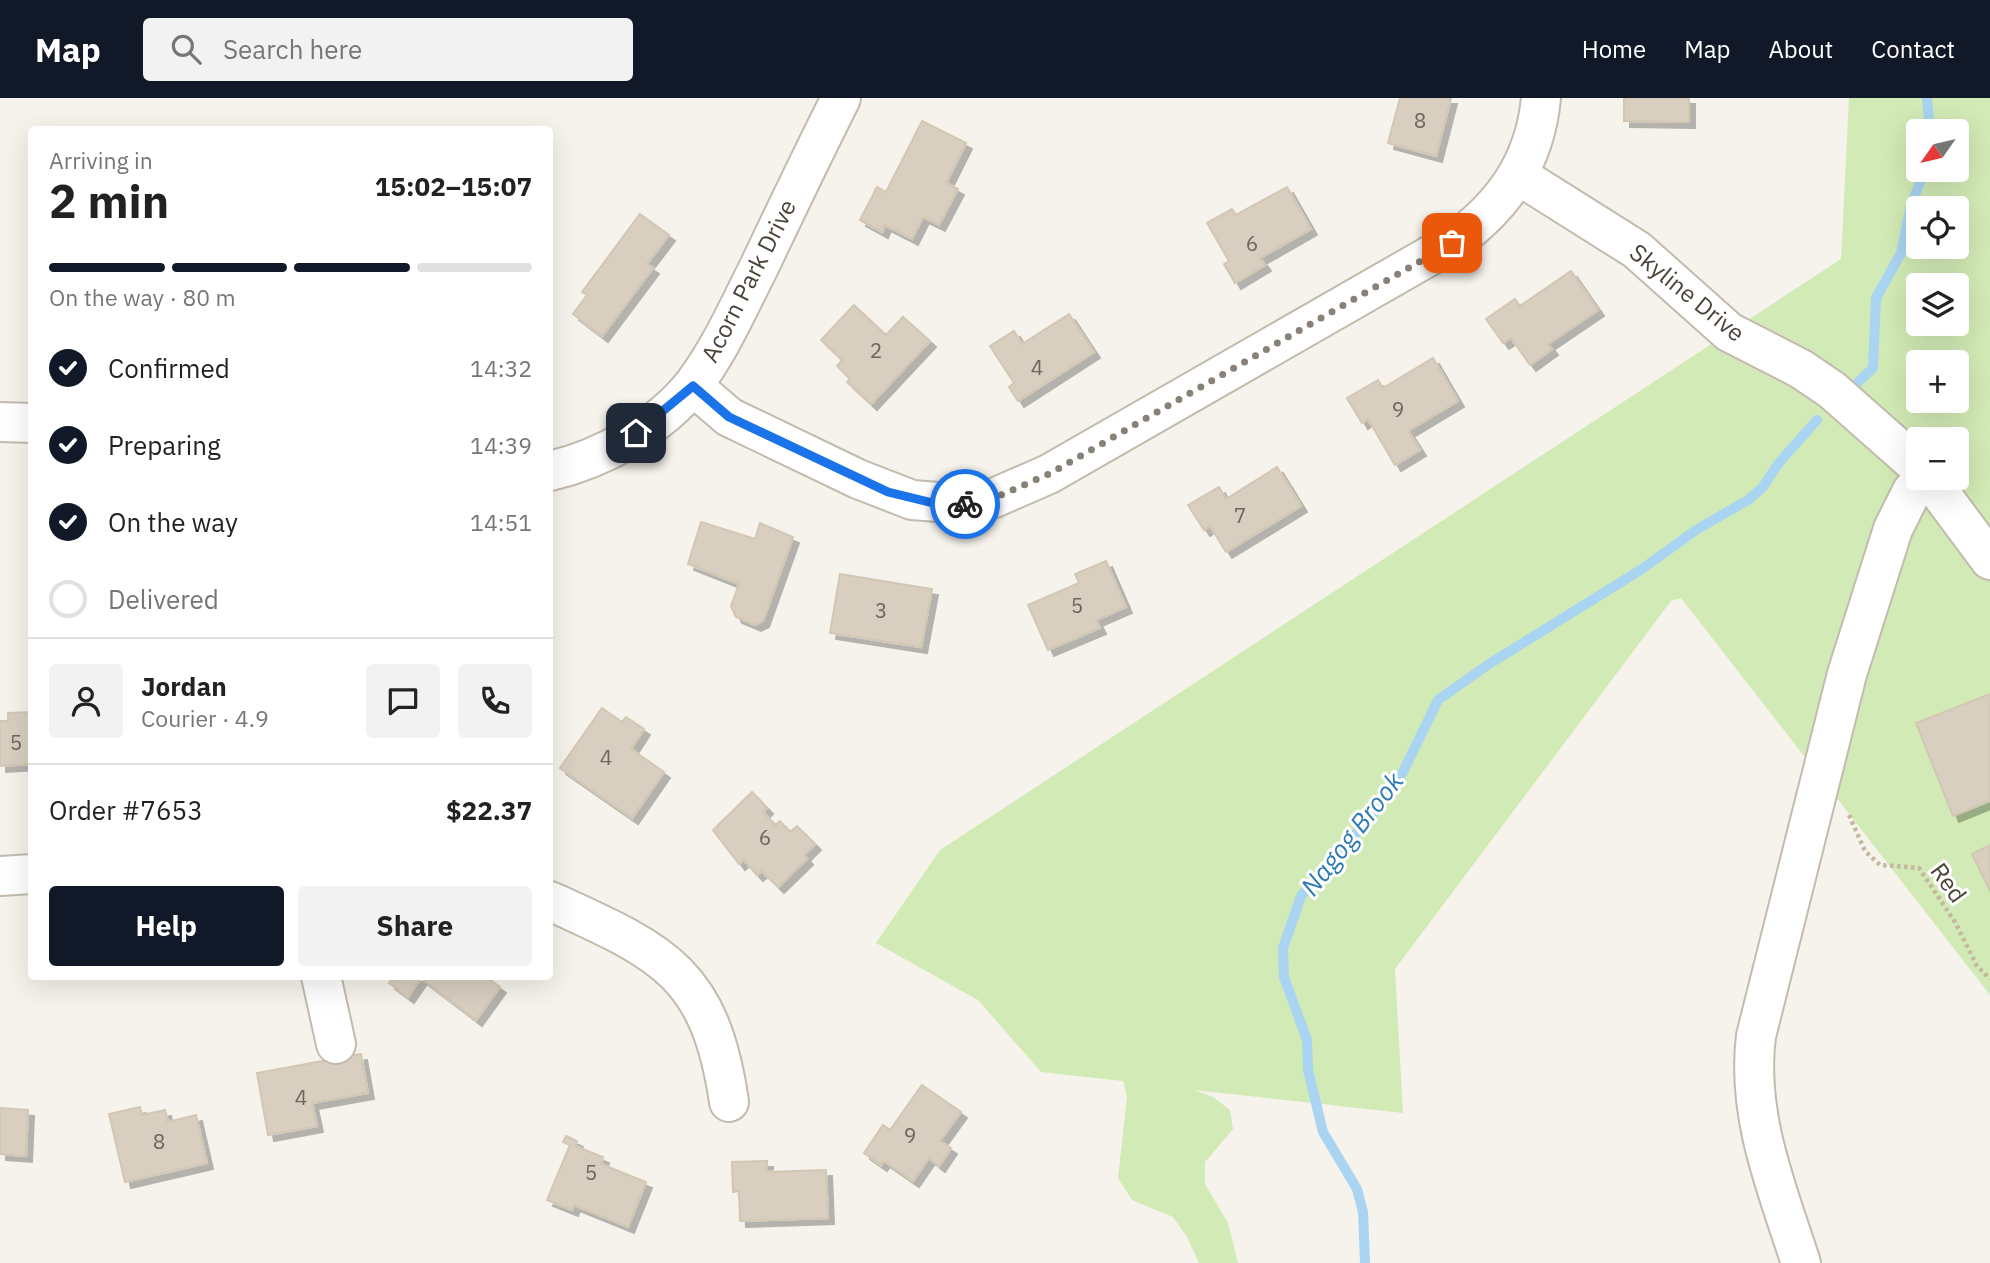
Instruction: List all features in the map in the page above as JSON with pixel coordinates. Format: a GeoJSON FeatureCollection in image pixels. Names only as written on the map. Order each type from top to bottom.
{"type":"FeatureCollection","features":[{"type":"Feature","properties":{"kind":"street","name":"Acorn Park Drive"},"geometry":{"type":"LineString","coordinates":[[553,470],[597,456],[625,441],[693,386],[729,327],[841,98]]}},
{"type":"Feature","properties":{"kind":"street"},"geometry":{"type":"LineString","coordinates":[[693,386],[729,417],[888,492],[937,504],[965,504],[994,498],[1049,474],[1452,243],[1497,206],[1518,175],[1535,137],[1541,98]]}},
{"type":"Feature","properties":{"kind":"street","name":"Skyline Drive"},"geometry":{"type":"LineString","coordinates":[[1518,175],[1637,250],[1729,332],[1801,369],[1832,390],[1906,455]]}},
{"type":"Feature","properties":{"kind":"street"},"geometry":{"type":"LineString","coordinates":[[0,422],[28,423]]}},
{"type":"Feature","properties":{"kind":"street"},"geometry":{"type":"LineString","coordinates":[[1801,1263],[1764,1143],[1753,1084],[1753,1060],[1762,1004],[1847,674],[1893,529],[1903,506],[1917,490]]}},
{"type":"Feature","properties":{"kind":"street"},"geometry":{"type":"LineString","coordinates":[[1936,490],[1990,560]]}},
{"type":"Feature","properties":{"kind":"street"},"geometry":{"type":"LineString","coordinates":[[0,876],[28,874]]}},
{"type":"Feature","properties":{"kind":"street"},"geometry":{"type":"LineString","coordinates":[[553,902],[642,946],[685,982],[712,1024],[720,1049],[729,1102]]}},
{"type":"Feature","properties":{"kind":"street"},"geometry":{"type":"LineString","coordinates":[[322,980],[336,1044]]}},
{"type":"Feature","properties":{"kind":"path","name":"Red"},"geometry":{"type":"LineString","coordinates":[[1825,760],[1865,850],[1880,865],[1919,868],[1955,922],[1977,966],[1990,979]]}},
{"type":"Feature","properties":{"kind":"green space"},"geometry":{"type":"Polygon","coordinates":[[[1849,98],[1990,98],[1990,995],[1681,598],[1671,601],[1395,969],[1403,1113],[1194,1090],[1213,1097],[1230,1110],[1233,1129],[1205,1162],[1205,1184],[1228,1223],[1238,1263],[1199,1263],[1187,1237],[1173,1217],[1132,1200],[1118,1178],[1127,1097],[1123,1081],[1041,1072],[978,1000],[876,943],[940,850],[1841,259],[1849,98]]]}},
{"type":"Feature","properties":{"kind":"building"},"geometry":{"type":"Polygon","coordinates":[[[1400,98],[1451,98],[1436,156],[1388,143],[1400,98]]]}},
{"type":"Feature","properties":{"kind":"building"},"geometry":{"type":"Polygon","coordinates":[[[1624,98],[1689,98],[1689,122],[1624,121],[1624,98]]]}},
{"type":"Feature","properties":{"kind":"building"},"geometry":{"type":"Polygon","coordinates":[[[922,121],[966,143],[946,183],[958,189],[939,225],[923,217],[912,239],[885,225],[882,232],[860,220],[877,187],[886,192],[922,121]]]}},
{"type":"Feature","properties":{"kind":"building"},"geometry":{"type":"Polygon","coordinates":[[[1287,187],[1311,229],[1260,258],[1265,265],[1235,283],[1224,264],[1229,261],[1207,223],[1232,209],[1236,215],[1287,187]]]}},
{"type":"Feature","properties":{"kind":"building"},"geometry":{"type":"Polygon","coordinates":[[[640,214],[669,235],[647,264],[653,268],[602,336],[573,314],[587,295],[582,292],[640,214]]]}},
{"type":"Feature","properties":{"kind":"building"},"geometry":{"type":"Polygon","coordinates":[[[1571,271],[1598,310],[1548,344],[1552,349],[1530,365],[1511,338],[1503,343],[1486,319],[1515,299],[1520,306],[1571,271]]]}},
{"type":"Feature","properties":{"kind":"building"},"geometry":{"type":"Polygon","coordinates":[[[854,305],[886,335],[903,317],[930,341],[871,404],[847,382],[850,379],[837,366],[842,360],[821,340],[854,305]]]}},
{"type":"Feature","properties":{"kind":"building"},"geometry":{"type":"Polygon","coordinates":[[[1069,314],[1094,352],[1018,401],[1009,387],[1014,383],[990,346],[1014,331],[1022,344],[1069,314]]]}},
{"type":"Feature","properties":{"kind":"building"},"geometry":{"type":"Polygon","coordinates":[[[1433,358],[1458,401],[1408,431],[1420,450],[1395,465],[1368,419],[1362,423],[1347,398],[1378,380],[1383,388],[1433,358]]]}},
{"type":"Feature","properties":{"kind":"building"},"geometry":{"type":"Polygon","coordinates":[[[1277,467],[1301,506],[1226,552],[1210,526],[1204,530],[1188,505],[1219,487],[1226,499],[1277,467]]]}},
{"type":"Feature","properties":{"kind":"building"},"geometry":{"type":"Polygon","coordinates":[[[701,522],[755,539],[760,523],[793,537],[763,621],[755,625],[736,617],[731,606],[739,584],[688,564],[701,522]]]}},
{"type":"Feature","properties":{"kind":"building"},"geometry":{"type":"Polygon","coordinates":[[[1106,561],[1126,607],[1096,620],[1100,628],[1048,650],[1028,605],[1079,583],[1075,574],[1106,561]]]}},
{"type":"Feature","properties":{"kind":"building"},"geometry":{"type":"Polygon","coordinates":[[[840,574],[932,589],[921,647],[830,633],[840,574]]]}},
{"type":"Feature","properties":{"kind":"building"},"geometry":{"type":"Polygon","coordinates":[[[1990,694],[1990,801],[1953,816],[1916,723],[1990,694]]]}},
{"type":"Feature","properties":{"kind":"building"},"geometry":{"type":"Polygon","coordinates":[[[602,708],[622,722],[626,717],[644,729],[631,749],[664,772],[632,818],[560,768],[602,708]]]}},
{"type":"Feature","properties":{"kind":"building"},"geometry":{"type":"Polygon","coordinates":[[[28,712],[28,764],[0,766],[0,721],[8,721],[8,713],[28,712]]]}},
{"type":"Feature","properties":{"kind":"building"},"geometry":{"type":"Polygon","coordinates":[[[752,792],[767,808],[763,812],[775,825],[780,821],[790,832],[797,826],[815,844],[804,855],[807,859],[778,887],[762,871],[757,875],[744,860],[739,864],[713,830],[752,792]]]}},
{"type":"Feature","properties":{"kind":"building"},"geometry":{"type":"Polygon","coordinates":[[[1990,845],[1990,891],[1972,854],[1990,845]]]}},
{"type":"Feature","properties":{"kind":"building"},"geometry":{"type":"Polygon","coordinates":[[[391,980],[420,980],[408,997],[389,983],[391,980]]]}},
{"type":"Feature","properties":{"kind":"building"},"geometry":{"type":"Polygon","coordinates":[[[424,980],[490,980],[500,987],[476,1020],[424,980]]]}},
{"type":"Feature","properties":{"kind":"building"},"geometry":{"type":"Polygon","coordinates":[[[361,1054],[368,1093],[312,1103],[317,1126],[268,1135],[257,1073],[361,1054]]]}},
{"type":"Feature","properties":{"kind":"building"},"geometry":{"type":"Polygon","coordinates":[[[922,1085],[961,1112],[940,1141],[951,1148],[939,1166],[929,1158],[913,1181],[884,1161],[881,1165],[864,1153],[883,1125],[890,1130],[922,1085]]]}},
{"type":"Feature","properties":{"kind":"building"},"geometry":{"type":"Polygon","coordinates":[[[140,1107],[142,1115],[165,1110],[168,1122],[196,1115],[207,1163],[125,1182],[109,1114],[140,1107]]]}},
{"type":"Feature","properties":{"kind":"building"},"geometry":{"type":"Polygon","coordinates":[[[0,1108],[28,1110],[26,1156],[0,1154],[0,1108]]]}},
{"type":"Feature","properties":{"kind":"building"},"geometry":{"type":"Polygon","coordinates":[[[566,1136],[577,1141],[575,1146],[603,1157],[601,1164],[646,1182],[628,1227],[574,1205],[572,1210],[547,1200],[570,1145],[563,1142],[566,1136]]]}},
{"type":"Feature","properties":{"kind":"building"},"geometry":{"type":"Polygon","coordinates":[[[767,1161],[767,1172],[826,1170],[828,1218],[740,1221],[739,1191],[733,1192],[732,1162],[767,1161]]]}},
{"type":"Feature","properties":{"kind":"waterway","name":"Nagog Brook"},"geometry":{"type":"LineString","coordinates":[[1927,98],[1929,119]]}},
{"type":"Feature","properties":{"kind":"waterway","name":"Nagog Brook"},"geometry":{"type":"LineString","coordinates":[[1852,388],[1873,368],[1876,298],[1901,253],[1911,205],[1920,182]]}},
{"type":"Feature","properties":{"kind":"waterway","name":"Nagog Brook"},"geometry":{"type":"LineString","coordinates":[[1365,1263],[1363,1212],[1357,1189],[1323,1132],[1308,1070],[1307,1040],[1284,977],[1283,948],[1301,896],[1380,806],[1402,774],[1438,700],[1489,664],[1642,569],[1696,530],[1748,500],[1763,487],[1778,464],[1817,420]]}},
{"type":"Feature","properties":{"kind":"way so far"},"geometry":{"type":"LineString","coordinates":[[965,504],[994,498],[1049,474],[1452,243]]}},
{"type":"Feature","properties":{"kind":"route"},"geometry":{"type":"LineString","coordinates":[[636,433],[693,386],[729,417],[858,479],[912,500],[937,504],[965,504]]}}]}
